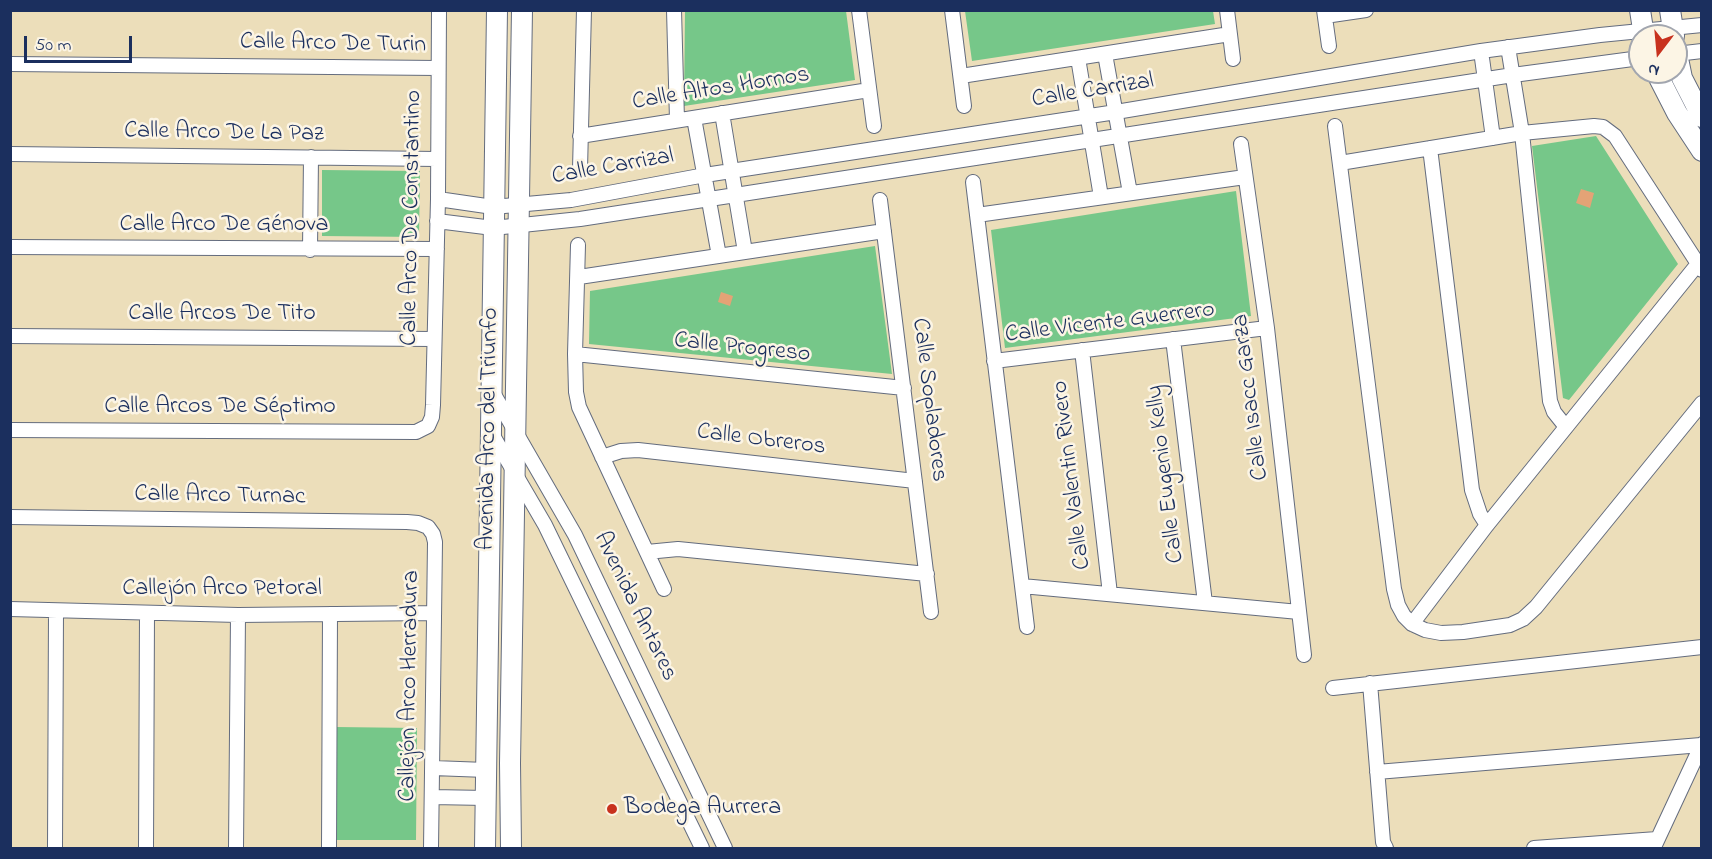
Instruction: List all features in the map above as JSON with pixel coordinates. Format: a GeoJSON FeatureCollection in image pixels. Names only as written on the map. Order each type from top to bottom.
{"type":"FeatureCollection","features":[{"type":"Feature","properties":{"kind":"street","name":"Calle Arco De Constantino"},"geometry":{"type":"LineString","coordinates":[[428,426],[432,417],[433,405],[438,199],[439,10]]}},
{"type":"Feature","properties":{"kind":"street","name":"Avenida Arco del Triunfo"},"geometry":{"type":"LineString","coordinates":[[485,849],[497,10]]}},
{"type":"Feature","properties":{"kind":"street","name":"Avenida Arco del Triunfo"},"geometry":{"type":"LineString","coordinates":[[511,849],[510,763],[522,10]]}},
{"type":"Feature","properties":{"kind":"street"},"geometry":{"type":"LineString","coordinates":[[580,169],[584,10]]}},
{"type":"Feature","properties":{"kind":"street"},"geometry":{"type":"LineString","coordinates":[[675,10],[677,120]]}},
{"type":"Feature","properties":{"kind":"street"},"geometry":{"type":"LineString","coordinates":[[859,10],[874,126]]}},
{"type":"Feature","properties":{"kind":"street"},"geometry":{"type":"LineString","coordinates":[[952,10],[964,106]]}},
{"type":"Feature","properties":{"kind":"street"},"geometry":{"type":"LineString","coordinates":[[1227,10],[1233,59]]}},
{"type":"Feature","properties":{"kind":"street"},"geometry":{"type":"LineString","coordinates":[[1329,46],[1325,13],[1366,10]]}},
{"type":"Feature","properties":{"kind":"street"},"geometry":{"type":"LineString","coordinates":[[961,76],[1230,34]]}},
{"type":"Feature","properties":{"kind":"street","name":"Calle Carrizal"},"geometry":{"type":"LineString","coordinates":[[437,221],[493,228],[519,215],[571,200],[705,175],[1116,112],[1481,51],[1628,35]]}},
{"type":"Feature","properties":{"kind":"street"},"geometry":{"type":"LineString","coordinates":[[1508,47],[1522,133],[1550,401],[1554,412],[1566,427]]}},
{"type":"Feature","properties":{"kind":"street"},"geometry":{"type":"LineString","coordinates":[[1481,51],[1493,138]]}},
{"type":"Feature","properties":{"kind":"street"},"geometry":{"type":"LineString","coordinates":[[1105,54],[1130,193]]}},
{"type":"Feature","properties":{"kind":"street"},"geometry":{"type":"LineString","coordinates":[[1078,58],[1101,197]]}},
{"type":"Feature","properties":{"kind":"street","name":"Calle Carrizal"},"geometry":{"type":"LineString","coordinates":[[438,199],[493,207],[519,215],[580,219],[1120,134],[1628,60]]}},
{"type":"Feature","properties":{"kind":"street","name":"Calle Arco De Turin"},"geometry":{"type":"LineString","coordinates":[[10,64],[438,69]]}},
{"type":"Feature","properties":{"kind":"street"},"geometry":{"type":"LineString","coordinates":[[1662,84],[1701,151]]}},
{"type":"Feature","properties":{"kind":"street"},"geometry":{"type":"LineString","coordinates":[[1685,84],[1701,117]]}},
{"type":"Feature","properties":{"kind":"street","name":"Calle Altos Hornos"},"geometry":{"type":"LineString","coordinates":[[580,136],[869,90]]}},
{"type":"Feature","properties":{"kind":"street"},"geometry":{"type":"LineString","coordinates":[[722,113],[745,252]]}},
{"type":"Feature","properties":{"kind":"street"},"geometry":{"type":"LineString","coordinates":[[694,118],[719,256]]}},
{"type":"Feature","properties":{"kind":"street"},"geometry":{"type":"LineString","coordinates":[[1335,126],[1394,589],[1398,605],[1412,624],[1441,633],[1510,625],[1523,619],[1536,607],[1701,403]]}},
{"type":"Feature","properties":{"kind":"street"},"geometry":{"type":"LineString","coordinates":[[1340,163],[1522,133],[1594,126],[1608,129],[1615,136],[1699,267],[1487,525],[1412,624]]}},
{"type":"Feature","properties":{"kind":"street","name":"Calle Isacc Garza"},"geometry":{"type":"LineString","coordinates":[[1241,144],[1268,328],[1304,655]]}},
{"type":"Feature","properties":{"kind":"street"},"geometry":{"type":"LineString","coordinates":[[1430,148],[1472,490],[1480,514],[1487,525]]}},
{"type":"Feature","properties":{"kind":"street","name":"Calle Arco De La Paz"},"geometry":{"type":"LineString","coordinates":[[10,154],[437,159]]}},
{"type":"Feature","properties":{"kind":"street"},"geometry":{"type":"LineString","coordinates":[[310,250],[311,157]]}},
{"type":"Feature","properties":{"kind":"street"},"geometry":{"type":"LineString","coordinates":[[977,215],[1245,177]]}},
{"type":"Feature","properties":{"kind":"street"},"geometry":{"type":"LineString","coordinates":[[973,182],[1027,627]]}},
{"type":"Feature","properties":{"kind":"street","name":"Calle Sopladores"},"geometry":{"type":"LineString","coordinates":[[880,200],[932,612]]}},
{"type":"Feature","properties":{"kind":"street"},"geometry":{"type":"LineString","coordinates":[[579,277],[884,231]]}},
{"type":"Feature","properties":{"kind":"street"},"geometry":{"type":"LineString","coordinates":[[578,245],[579,277],[575,354],[576,392],[579,407],[664,589]]}},
{"type":"Feature","properties":{"kind":"street","name":"Calle Arco De Génova"},"geometry":{"type":"LineString","coordinates":[[10,247],[437,249]]}},
{"type":"Feature","properties":{"kind":"street","name":"Calle Vicente Guerrero"},"geometry":{"type":"LineString","coordinates":[[994,361],[1268,328]]}},
{"type":"Feature","properties":{"kind":"street","name":"Calle Arcos De Tito"},"geometry":{"type":"LineString","coordinates":[[10,336],[434,339]]}},
{"type":"Feature","properties":{"kind":"street","name":"Calle Eugenio Kelly"},"geometry":{"type":"LineString","coordinates":[[1173,339],[1205,603]]}},
{"type":"Feature","properties":{"kind":"street","name":"Calle Valentin Rivero"},"geometry":{"type":"LineString","coordinates":[[1082,350],[1110,594]]}},
{"type":"Feature","properties":{"kind":"street","name":"Calle Progreso"},"geometry":{"type":"LineString","coordinates":[[575,354],[904,388]]}},
{"type":"Feature","properties":{"kind":"street","name":"Avenida Antares"},"geometry":{"type":"LineString","coordinates":[[491,390],[575,535],[725,849]]}},
{"type":"Feature","properties":{"kind":"street","name":"Calle Arcos De Séptimo"},"geometry":{"type":"LineString","coordinates":[[10,430],[416,432],[428,426]]}},
{"type":"Feature","properties":{"kind":"street","name":"Avenida Antares"},"geometry":{"type":"LineString","coordinates":[[490,432],[544,525],[702,849]]}},
{"type":"Feature","properties":{"kind":"street","name":"Calle Obreros"},"geometry":{"type":"LineString","coordinates":[[602,457],[621,451],[638,450],[915,482]]}},
{"type":"Feature","properties":{"kind":"street","name":"Calle Arco Turnac"},"geometry":{"type":"LineString","coordinates":[[10,517],[407,522],[428,527]]}},
{"type":"Feature","properties":{"kind":"street","name":"Callejón Arco Herradura"},"geometry":{"type":"LineString","coordinates":[[428,527],[435,542],[432,849]]}},
{"type":"Feature","properties":{"kind":"street"},"geometry":{"type":"LineString","coordinates":[[647,552],[678,549],[927,574]]}},
{"type":"Feature","properties":{"kind":"street"},"geometry":{"type":"LineString","coordinates":[[1022,586],[1299,612]]}},
{"type":"Feature","properties":{"kind":"street","name":"Callejón Arco Petoral"},"geometry":{"type":"LineString","coordinates":[[10,609],[238,615],[433,613]]}},
{"type":"Feature","properties":{"kind":"street"},"geometry":{"type":"LineString","coordinates":[[55,849],[57,611]]}},
{"type":"Feature","properties":{"kind":"street"},"geometry":{"type":"LineString","coordinates":[[146,849],[147,613]]}},
{"type":"Feature","properties":{"kind":"street"},"geometry":{"type":"LineString","coordinates":[[329,849],[330,614]]}},
{"type":"Feature","properties":{"kind":"street"},"geometry":{"type":"LineString","coordinates":[[236,849],[238,615]]}},
{"type":"Feature","properties":{"kind":"street"},"geometry":{"type":"LineString","coordinates":[[1333,688],[1701,647]]}},
{"type":"Feature","properties":{"kind":"street"},"geometry":{"type":"LineString","coordinates":[[1370,683],[1383,842],[1386,849]]}},
{"type":"Feature","properties":{"kind":"street"},"geometry":{"type":"LineString","coordinates":[[1377,772],[1701,745],[1655,844],[1534,849]]}},
{"type":"Feature","properties":{"kind":"street"},"geometry":{"type":"LineString","coordinates":[[433,768],[486,770]]}},
{"type":"Feature","properties":{"kind":"street"},"geometry":{"type":"LineString","coordinates":[[432,797],[486,798]]}},
{"type":"Feature","properties":{"kind":"green space"},"geometry":{"type":"Polygon","coordinates":[[[685,11],[846,11],[855,80],[684,106],[685,11]]]}},
{"type":"Feature","properties":{"kind":"green space"},"geometry":{"type":"Polygon","coordinates":[[[965,11],[1213,11],[1215,24],[972,61],[965,11]]]}},
{"type":"Feature","properties":{"kind":"green space"},"geometry":{"type":"Polygon","coordinates":[[[1596,136],[1678,264],[1569,400],[1563,398],[1532,146],[1596,136]]]}},
{"type":"Feature","properties":{"kind":"green space"},"geometry":{"type":"Polygon","coordinates":[[[322,170],[420,171],[419,237],[322,236],[322,170]]]}},
{"type":"Feature","properties":{"kind":"green space"},"geometry":{"type":"Polygon","coordinates":[[[1236,191],[1251,316],[1005,348],[991,230],[1236,191]]]}},
{"type":"Feature","properties":{"kind":"green space"},"geometry":{"type":"Polygon","coordinates":[[[875,246],[892,374],[589,344],[590,291],[875,246]]]}},
{"type":"Feature","properties":{"kind":"green space"},"geometry":{"type":"Polygon","coordinates":[[[336,727],[417,728],[416,840],[335,840],[336,727]]]}},
{"type":"Feature","properties":{"kind":"building"},"geometry":{"type":"Polygon","coordinates":[[[1581,189],[1594,193],[1590,208],[1576,203],[1581,189]]]}},
{"type":"Feature","properties":{"kind":"building"},"geometry":{"type":"Polygon","coordinates":[[[721,292],[733,296],[730,306],[718,302],[721,292]]]}},
{"type":"Feature","properties":{"kind":"place","name":"Bodega Aurrera"},"geometry":{"type":"Point","coordinates":[612,809]}}]}
